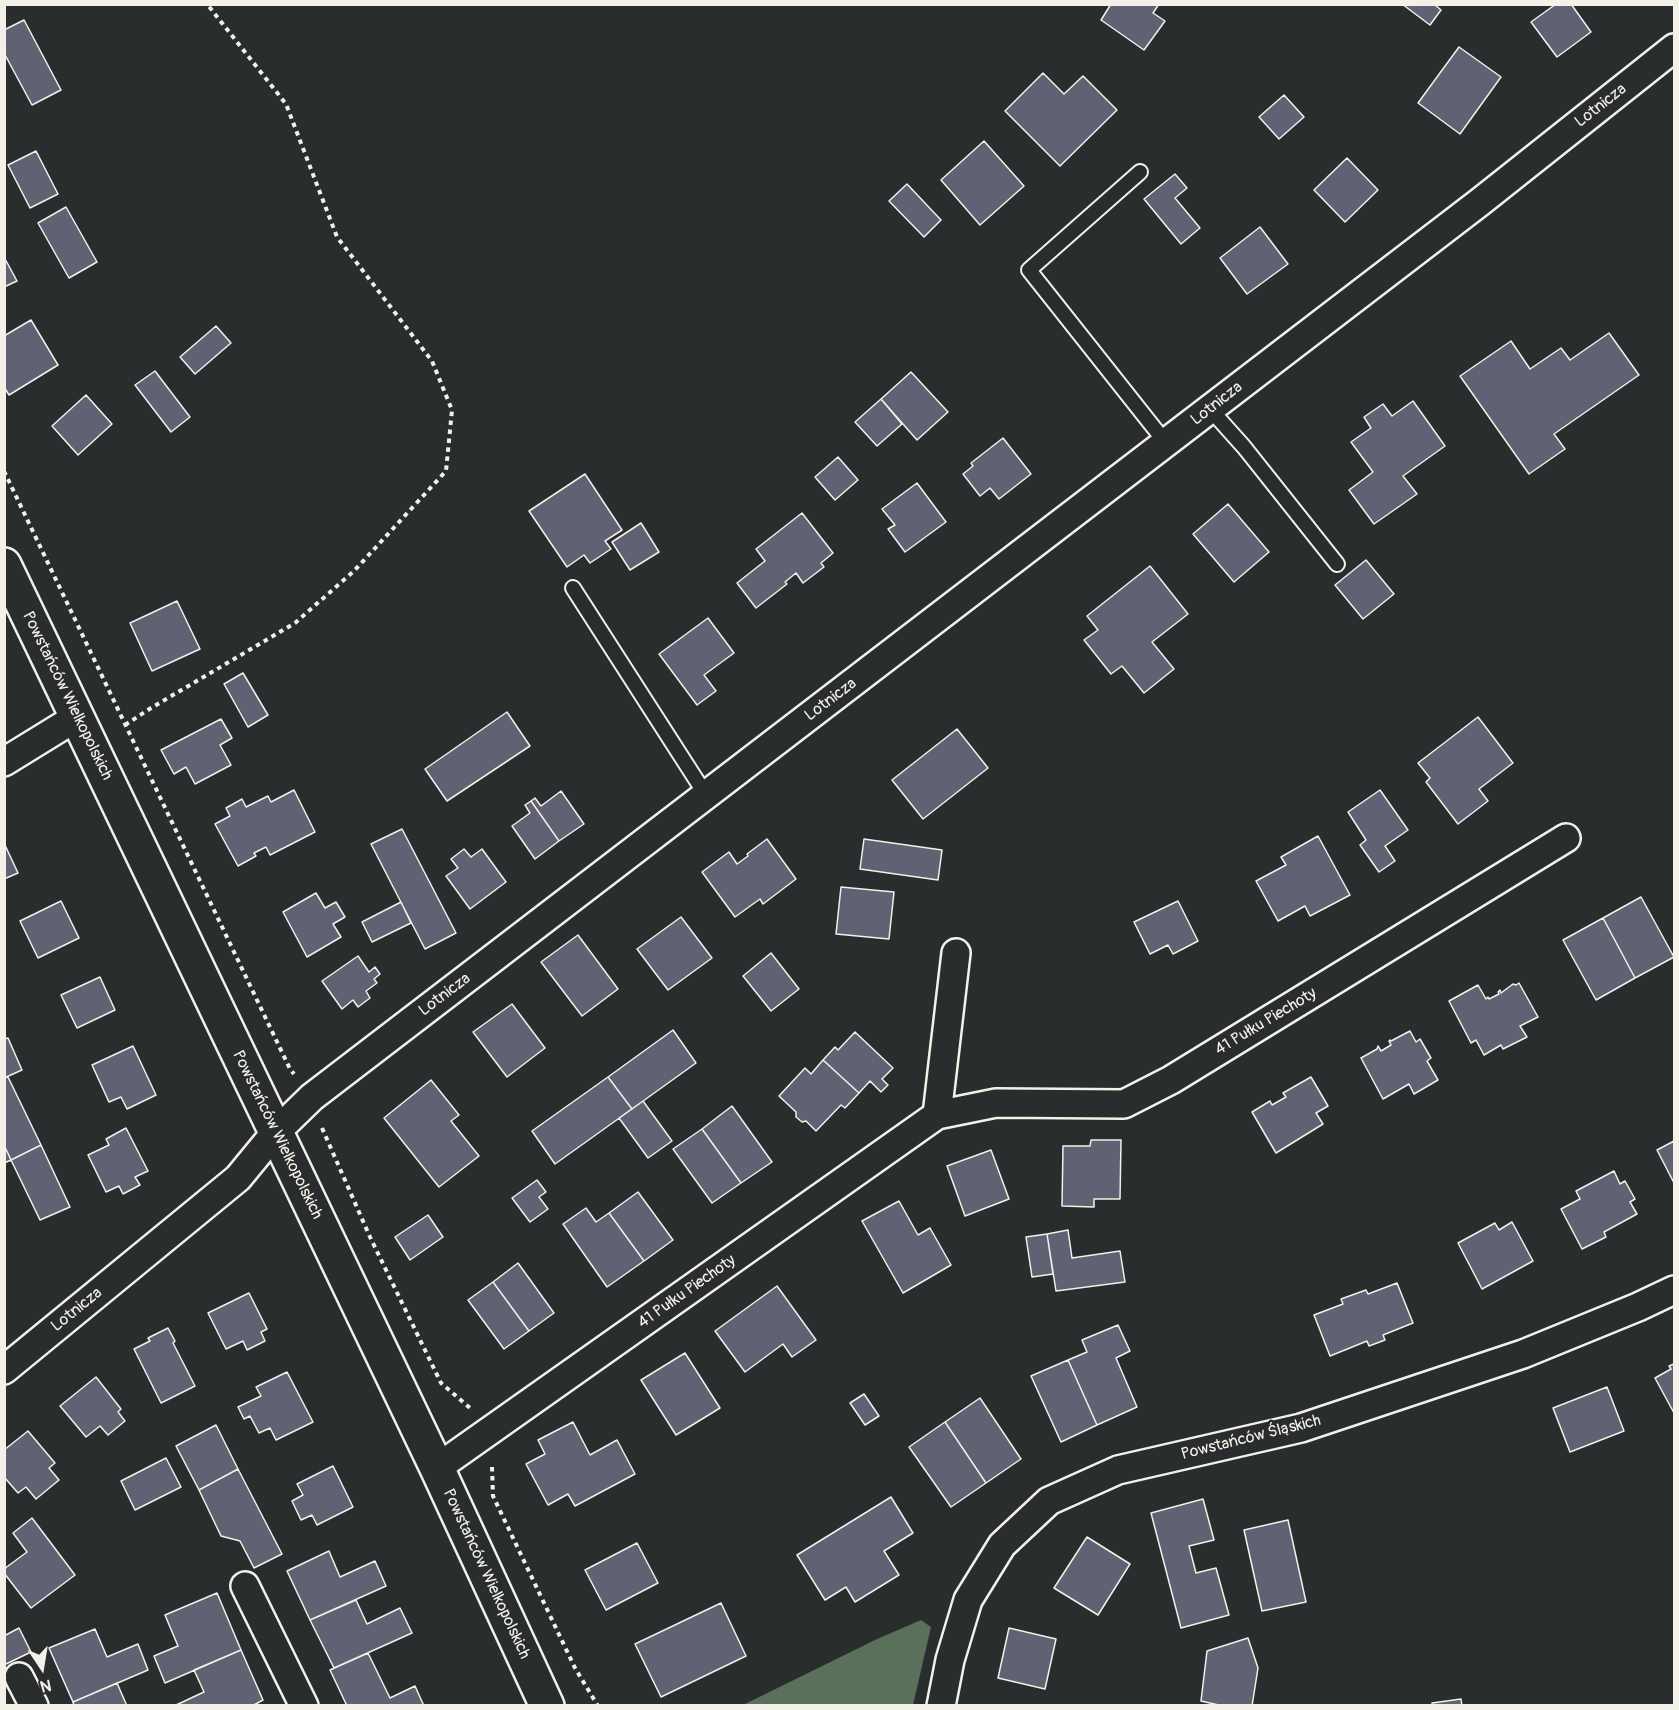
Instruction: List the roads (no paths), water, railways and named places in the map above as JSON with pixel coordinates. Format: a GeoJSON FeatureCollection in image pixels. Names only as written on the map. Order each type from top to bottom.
{"type":"FeatureCollection","features":[{"type":"Feature","properties":{"kind":"street","name":"Lotnicza"},"geometry":{"type":"LineString","coordinates":[[4,1370],[238,1178],[275,1133],[312,1098],[1480,202],[1674,48]]}},
{"type":"Feature","properties":{"kind":"street","name":"Powstańców Wielkopolskich"},"geometry":{"type":"LineString","coordinates":[[4,565],[437,1468],[547,1706]]}},
{"type":"Feature","properties":{"kind":"street"},"geometry":{"type":"LineString","coordinates":[[4,762],[77,717]]}},
{"type":"Feature","properties":{"kind":"street","name":"41 Pułku Piechoty"},"geometry":{"type":"LineString","coordinates":[[437,1468],[937,1115],[996,1102],[1124,1104],[1171,1080],[1566,838]]}},
{"type":"Feature","properties":{"kind":"street"},"geometry":{"type":"LineString","coordinates":[[937,1115],[956,953]]}},
{"type":"Feature","properties":{"kind":"street","name":"Powstańców Śląskich"},"geometry":{"type":"LineString","coordinates":[[941,1706],[950,1660],[968,1600],[1002,1545],[1048,1501],[1118,1470],[1301,1428],[1523,1354],[1674,1290]]}},
{"type":"Feature","properties":{"kind":"street"},"geometry":{"type":"LineString","coordinates":[[245,1586],[304,1706]]}},
{"type":"Feature","properties":{"kind":"street"},"geometry":{"type":"LineString","coordinates":[[19,1677],[34,1706]]}},
{"type":"Feature","properties":{"kind":"lane"},"geometry":{"type":"LineString","coordinates":[[1140,172],[1029,270],[1166,443]]}},
{"type":"Feature","properties":{"kind":"lane"},"geometry":{"type":"LineString","coordinates":[[1210,409],[1244,447],[1337,564]]}},
{"type":"Feature","properties":{"kind":"lane"},"geometry":{"type":"LineString","coordinates":[[573,588],[706,795]]}}]}
